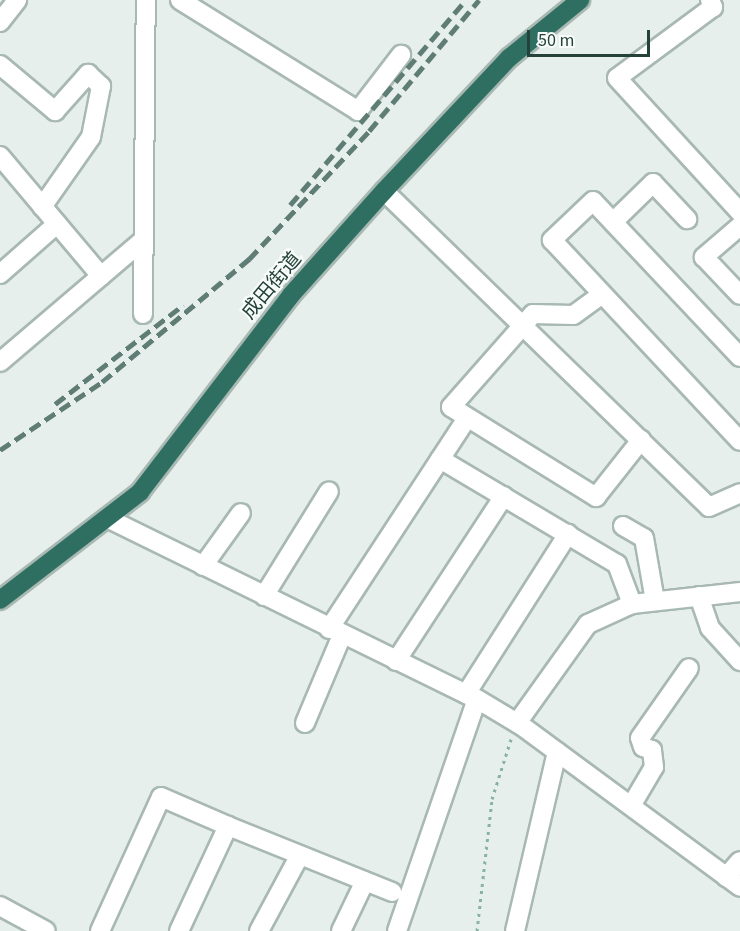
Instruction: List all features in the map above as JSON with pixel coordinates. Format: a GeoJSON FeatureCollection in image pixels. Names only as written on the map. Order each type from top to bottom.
{"type":"FeatureCollection","features":[{"type":"Feature","properties":{"kind":"highway","name":"成田街道"},"geometry":{"type":"LineString","coordinates":[[0,600],[111,519],[140,492],[291,295],[384,191],[509,58],[580,0]]}},
{"type":"Feature","properties":{"kind":"street"},"geometry":{"type":"LineString","coordinates":[[0,22],[17,0]]}},
{"type":"Feature","properties":{"kind":"street"},"geometry":{"type":"LineString","coordinates":[[143,314],[146,0]]}},
{"type":"Feature","properties":{"kind":"street"},"geometry":{"type":"LineString","coordinates":[[180,0],[358,111],[401,56]]}},
{"type":"Feature","properties":{"kind":"street"},"geometry":{"type":"LineString","coordinates":[[710,0],[713,7],[617,78],[740,212]]}},
{"type":"Feature","properties":{"kind":"street"},"geometry":{"type":"LineString","coordinates":[[1,70],[55,111],[88,74],[101,86],[91,137],[42,207]]}},
{"type":"Feature","properties":{"kind":"street"},"geometry":{"type":"LineString","coordinates":[[0,156],[6,177],[42,207],[101,276]]}},
{"type":"Feature","properties":{"kind":"street"},"geometry":{"type":"LineString","coordinates":[[613,222],[653,183],[687,219]]}},
{"type":"Feature","properties":{"kind":"street"},"geometry":{"type":"LineString","coordinates":[[384,191],[709,507],[740,493]]}},
{"type":"Feature","properties":{"kind":"street"},"geometry":{"type":"LineString","coordinates":[[739,438],[600,295],[552,240],[593,201],[740,357]]}},
{"type":"Feature","properties":{"kind":"street"},"geometry":{"type":"LineString","coordinates":[[0,274],[57,224]]}},
{"type":"Feature","properties":{"kind":"street"},"geometry":{"type":"LineString","coordinates":[[740,226],[704,257],[740,295]]}},
{"type":"Feature","properties":{"kind":"street"},"geometry":{"type":"LineString","coordinates":[[0,362],[142,241]]}},
{"type":"Feature","properties":{"kind":"street"},"geometry":{"type":"LineString","coordinates":[[600,295],[573,315],[533,314],[520,324],[451,407],[596,497],[641,441]]}},
{"type":"Feature","properties":{"kind":"street"},"geometry":{"type":"LineString","coordinates":[[304,723],[336,632],[467,418]]}},
{"type":"Feature","properties":{"kind":"street"},"geometry":{"type":"LineString","coordinates":[[440,459],[617,564],[632,604]]}},
{"type":"Feature","properties":{"kind":"street"},"geometry":{"type":"LineString","coordinates":[[264,596],[329,491]]}},
{"type":"Feature","properties":{"kind":"street"},"geometry":{"type":"LineString","coordinates":[[396,661],[504,496]]}},
{"type":"Feature","properties":{"kind":"street"},"geometry":{"type":"LineString","coordinates":[[203,566],[241,513]]}},
{"type":"Feature","properties":{"kind":"street"},"geometry":{"type":"LineString","coordinates":[[111,519],[336,632],[472,696],[517,723],[733,882],[740,861]]}},
{"type":"Feature","properties":{"kind":"street"},"geometry":{"type":"LineString","coordinates":[[623,526],[644,538],[655,601]]}},
{"type":"Feature","properties":{"kind":"street"},"geometry":{"type":"LineString","coordinates":[[397,931],[472,696],[568,534]]}},
{"type":"Feature","properties":{"kind":"street"},"geometry":{"type":"LineString","coordinates":[[517,723],[588,624],[632,604],[740,592]]}},
{"type":"Feature","properties":{"kind":"street"},"geometry":{"type":"LineString","coordinates":[[699,596],[710,628],[740,661]]}},
{"type":"Feature","properties":{"kind":"street"},"geometry":{"type":"LineString","coordinates":[[631,806],[654,768],[652,750],[643,747],[640,738],[689,668]]}},
{"type":"Feature","properties":{"kind":"street"},"geometry":{"type":"LineString","coordinates":[[515,931],[557,752]]}},
{"type":"Feature","properties":{"kind":"street"},"geometry":{"type":"LineString","coordinates":[[100,931],[160,797],[392,892]]}},
{"type":"Feature","properties":{"kind":"street"},"geometry":{"type":"LineString","coordinates":[[179,931],[228,826]]}},
{"type":"Feature","properties":{"kind":"street"},"geometry":{"type":"LineString","coordinates":[[259,931],[300,855]]}},
{"type":"Feature","properties":{"kind":"street"},"geometry":{"type":"LineString","coordinates":[[341,931],[365,881]]}},
{"type":"Feature","properties":{"kind":"street"},"geometry":{"type":"LineString","coordinates":[[0,906],[46,931]]}},
{"type":"Feature","properties":{"kind":"path"},"geometry":{"type":"LineString","coordinates":[[477,931],[492,799],[517,723]]}},
{"type":"Feature","properties":{"kind":"railway"},"geometry":{"type":"LineString","coordinates":[[290,205],[466,0]]}},
{"type":"Feature","properties":{"kind":"railway"},"geometry":{"type":"LineString","coordinates":[[0,450],[102,382],[249,259],[369,131],[479,0]]}},
{"type":"Feature","properties":{"kind":"railway"},"geometry":{"type":"LineString","coordinates":[[55,404],[183,305]]}}]}
